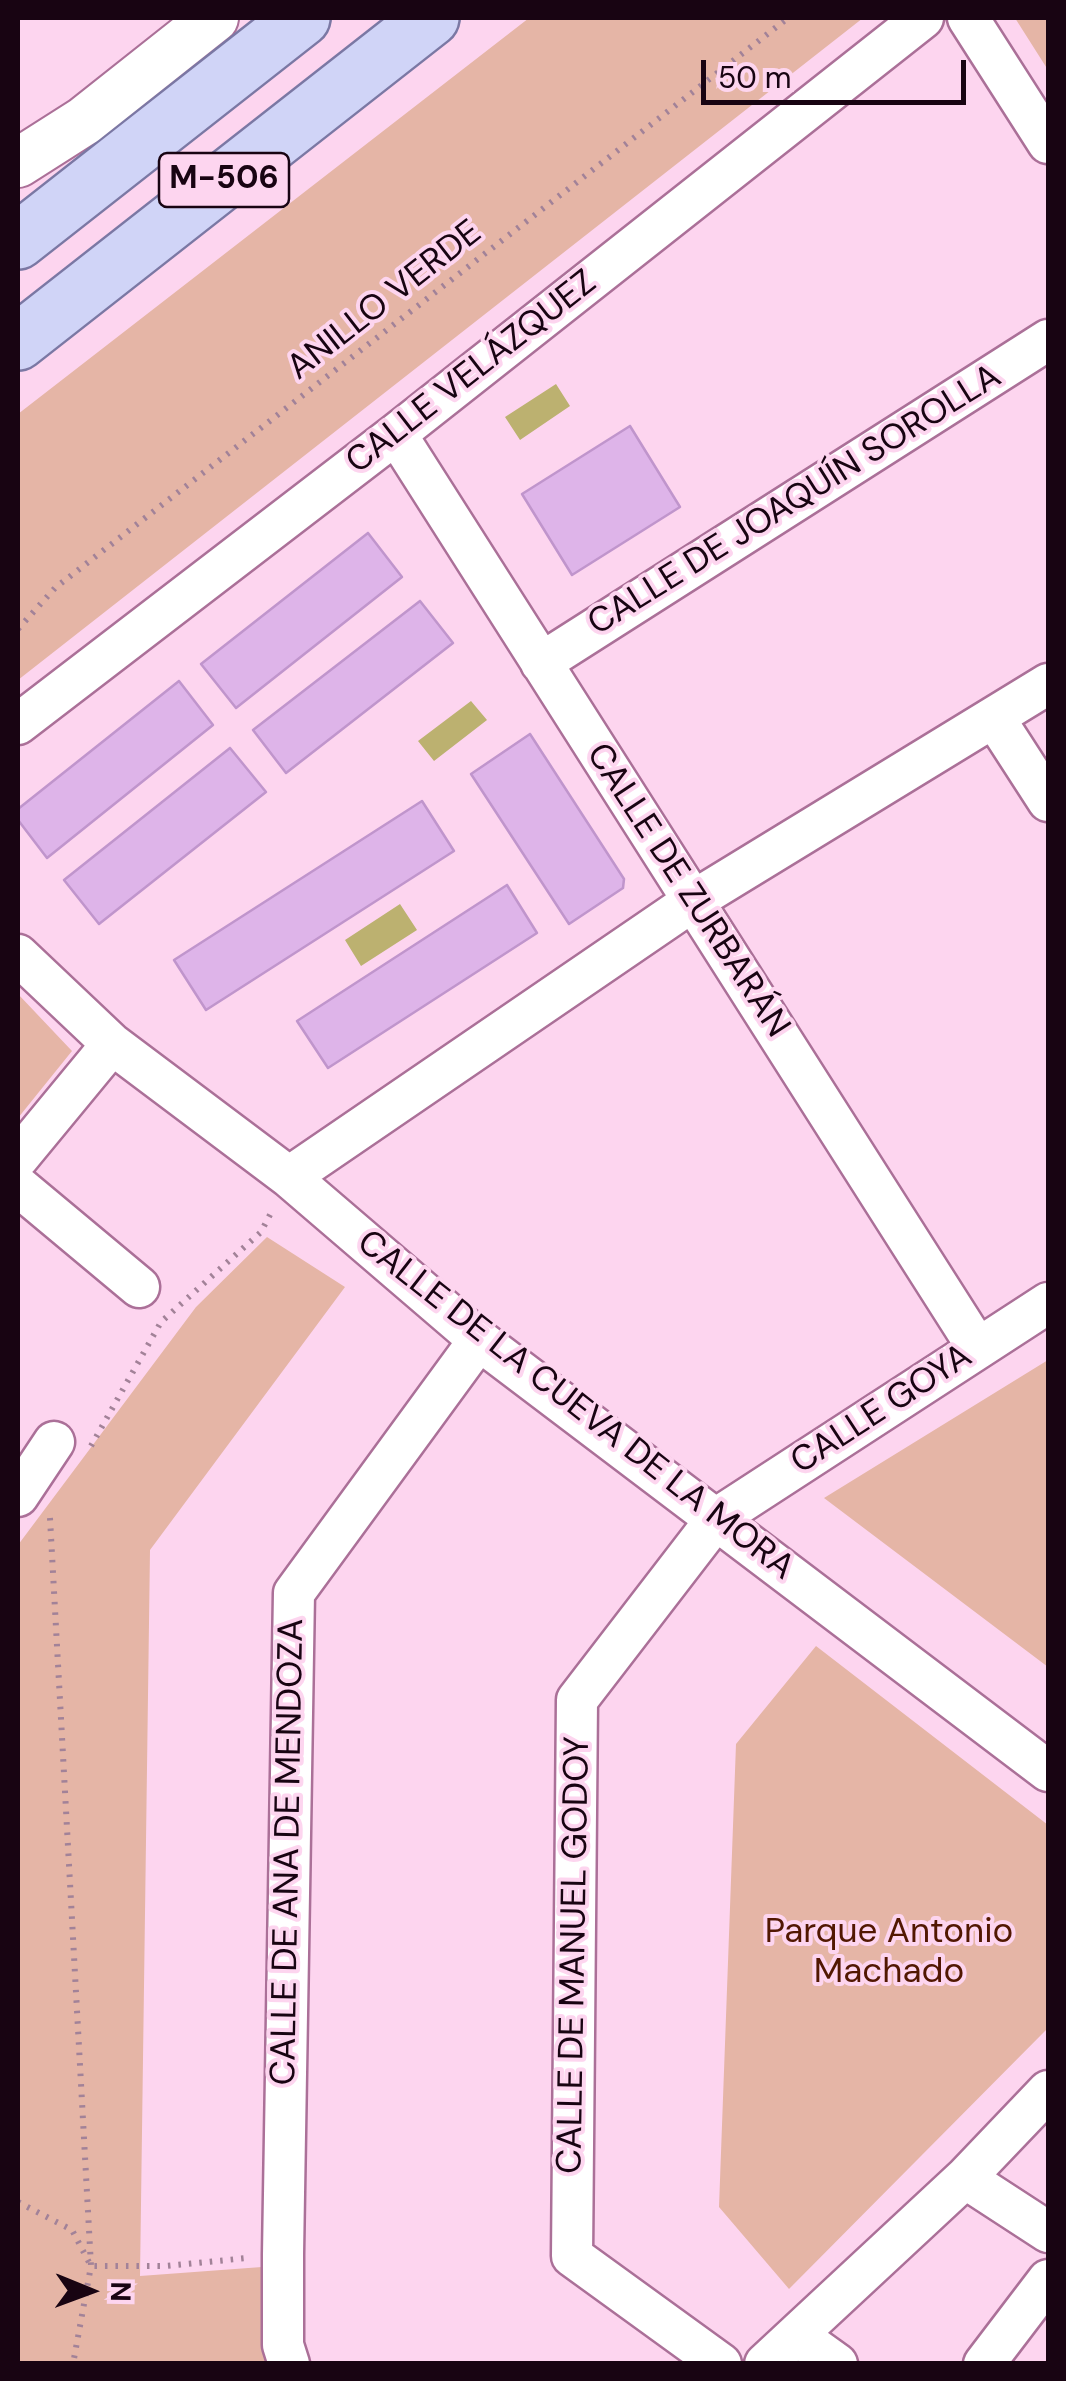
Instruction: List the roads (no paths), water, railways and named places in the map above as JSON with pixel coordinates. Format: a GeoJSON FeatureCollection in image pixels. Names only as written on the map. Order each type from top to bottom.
{"type":"FeatureCollection","features":[{"type":"Feature","properties":{"kind":"main road","name":"M-506"},"geometry":{"type":"LineString","coordinates":[[18,241],[302,18]]}},
{"type":"Feature","properties":{"kind":"main road","name":"M-506"},"geometry":{"type":"LineString","coordinates":[[18,342],[431,18]]}},
{"type":"Feature","properties":{"kind":"street"},"geometry":{"type":"LineString","coordinates":[[18,163],[84,121],[214,18]]}},
{"type":"Feature","properties":{"kind":"street","name":"CALLE VELÁZQUEZ"},"geometry":{"type":"LineString","coordinates":[[18,724],[396,434],[924,18]]}},
{"type":"Feature","properties":{"kind":"street"},"geometry":{"type":"LineString","coordinates":[[968,18],[1048,144]]}},
{"type":"Feature","properties":{"kind":"street","name":"CALLE DE JOAQUÍN SOROLLA"},"geometry":{"type":"LineString","coordinates":[[541,663],[1048,340]]}},
{"type":"Feature","properties":{"kind":"street","name":"CALLE DE ZURBARÁN"},"geometry":{"type":"LineString","coordinates":[[396,434],[978,1347]]}},
{"type":"Feature","properties":{"kind":"street"},"geometry":{"type":"LineString","coordinates":[[289,1177],[693,902],[1048,684]]}},
{"type":"Feature","properties":{"kind":"street"},"geometry":{"type":"LineString","coordinates":[[995,719],[1048,801]]}},
{"type":"Feature","properties":{"kind":"street","name":"CALLE DE LA CUEVA DE LA MORA"},"geometry":{"type":"LineString","coordinates":[[18,955],[112,1044],[289,1177],[479,1340],[1048,1771]]}},
{"type":"Feature","properties":{"kind":"street"},"geometry":{"type":"LineString","coordinates":[[18,1158],[112,1044]]}},
{"type":"Feature","properties":{"kind":"street"},"geometry":{"type":"LineString","coordinates":[[18,1186],[139,1287]]}},
{"type":"Feature","properties":{"kind":"street","name":"CALLE GOYA"},"geometry":{"type":"LineString","coordinates":[[717,1518],[1048,1302]]}},
{"type":"Feature","properties":{"kind":"street","name":"CALLE DE ANA DE MENDOZA"},"geometry":{"type":"LineString","coordinates":[[288,2364],[283,2346],[283,2254],[294,1593],[479,1340]]}},
{"type":"Feature","properties":{"kind":"street"},"geometry":{"type":"LineString","coordinates":[[18,1496],[70,1447]]}},
{"type":"Feature","properties":{"kind":"street","name":"CALLE DE MANUEL GODOY"},"geometry":{"type":"LineString","coordinates":[[717,1518],[577,1700],[572,2256],[720,2364]]}},
{"type":"Feature","properties":{"kind":"street"},"geometry":{"type":"LineString","coordinates":[[765,2364],[965,2178],[1048,2091]]}},
{"type":"Feature","properties":{"kind":"street"},"geometry":{"type":"LineString","coordinates":[[965,2178],[1048,2232]]}},
{"type":"Feature","properties":{"kind":"street"},"geometry":{"type":"LineString","coordinates":[[984,2364],[1048,2280]]}},
{"type":"Feature","properties":{"kind":"street"},"geometry":{"type":"LineString","coordinates":[[798,2336],[837,2364]]}},
{"type":"Feature","properties":{"kind":"park label","name":"Parque Antonio Machado"},"geometry":{"type":"Point","coordinates":[889,1953]}}]}
